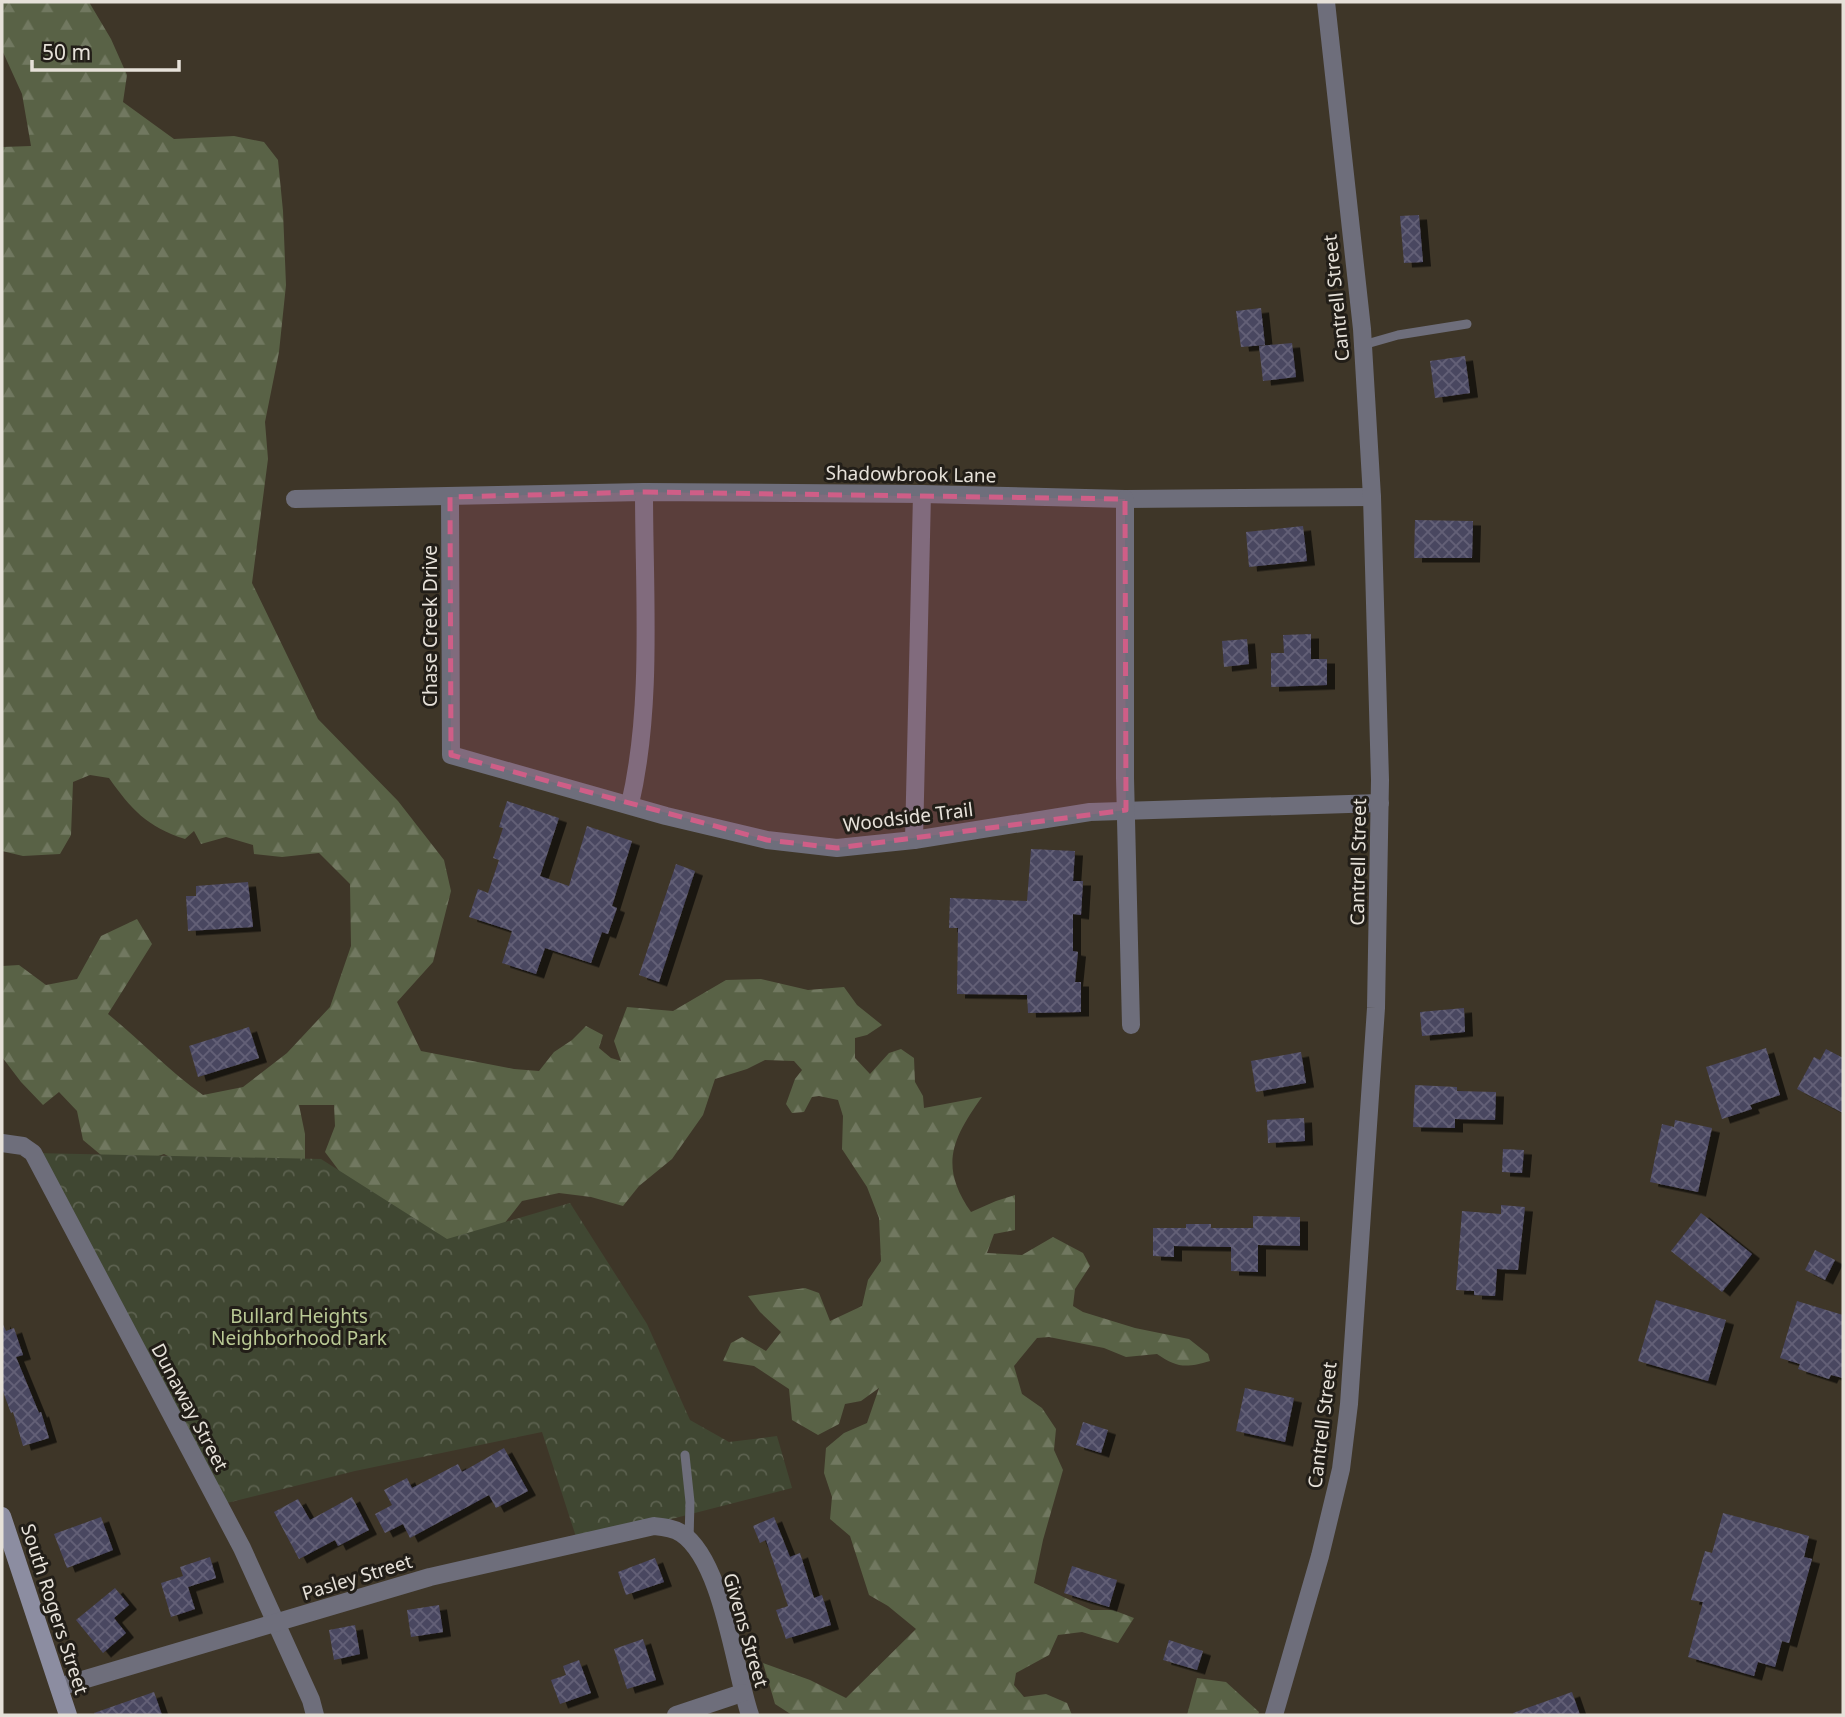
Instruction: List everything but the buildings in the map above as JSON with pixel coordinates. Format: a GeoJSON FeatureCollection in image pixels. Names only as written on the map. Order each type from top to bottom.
{"type":"FeatureCollection","features":[{"type":"Feature","properties":{"kind":"main road","name":"South Rogers Street"},"geometry":{"type":"LineString","coordinates":[[2,1516],[68,1715]]}},
{"type":"Feature","properties":{"kind":"street","name":"Cantrell Street"},"geometry":{"type":"LineString","coordinates":[[1274,1715],[1341,1469],[1349,1404],[1376,1008],[1380,803],[1372,497],[1363,345],[1326,2]]}},
{"type":"Feature","properties":{"kind":"street","name":"Shadowbrook Lane"},"geometry":{"type":"LineString","coordinates":[[295,499],[644,492],[1125,499],[1372,497]]}},
{"type":"Feature","properties":{"kind":"street"},"geometry":{"type":"LineString","coordinates":[[630,804],[644,704],[644,492]]}},
{"type":"Feature","properties":{"kind":"street"},"geometry":{"type":"LineString","coordinates":[[914,840],[922,494]]}},
{"type":"Feature","properties":{"kind":"street","name":"Chase Creek Drive"},"geometry":{"type":"LineString","coordinates":[[450,497],[452,755]]}},
{"type":"Feature","properties":{"kind":"street"},"geometry":{"type":"LineString","coordinates":[[1125,499],[1126,810],[1131,1025]]}},
{"type":"Feature","properties":{"kind":"street","name":"Woodside Trail"},"geometry":{"type":"LineString","coordinates":[[452,755],[666,816],[767,840],[837,848],[914,840],[1090,812],[1380,803]]}},
{"type":"Feature","properties":{"kind":"street","name":"Dunaway Street"},"geometry":{"type":"LineString","coordinates":[[2,1143],[23,1146],[33,1153],[242,1548],[311,1700],[315,1715]]}},
{"type":"Feature","properties":{"kind":"street","name":"Pasley Street"},"geometry":{"type":"LineString","coordinates":[[59,1687],[430,1577],[654,1526],[671,1529]]}},
{"type":"Feature","properties":{"kind":"street","name":"Givens Street"},"geometry":{"type":"LineString","coordinates":[[671,1529],[689,1540],[716,1586],[750,1715]]}},
{"type":"Feature","properties":{"kind":"street"},"geometry":{"type":"LineString","coordinates":[[676,1715],[743,1693]]}},
{"type":"Feature","properties":{"kind":"lane"},"geometry":{"type":"LineString","coordinates":[[1363,345],[1398,335],[1468,324]]}},
{"type":"Feature","properties":{"kind":"lane"},"geometry":{"type":"LineString","coordinates":[[685,1455],[690,1502],[689,1540]]}},
{"type":"Feature","properties":{"kind":"highlighted area"},"geometry":{"type":"Polygon","coordinates":[[[644,492],[1125,499],[1126,810],[837,848],[767,840],[451,755],[450,497],[644,492]]]}},
{"type":"Feature","properties":{"kind":"green space"},"geometry":{"type":"Polygon","coordinates":[[[2,2],[89,2],[111,39],[127,75],[123,102],[174,139],[234,136],[264,142],[278,160],[286,285],[279,352],[265,422],[268,459],[252,583],[318,719],[398,801],[444,860],[451,891],[433,962],[397,1002],[421,1051],[514,1069],[539,1071],[554,1052],[586,1026],[603,1035],[599,1048],[611,1058],[621,1061],[614,1041],[627,1007],[673,1011],[726,980],[761,979],[808,990],[844,987],[857,1005],[882,1025],[867,1035],[855,1038],[855,1058],[870,1074],[889,1053],[901,1049],[914,1058],[915,1082],[923,1096],[924,1108],[982,1097],[957,1140],[953,1166],[955,1181],[971,1212],[1015,1195],[1015,1230],[994,1234],[987,1253],[1022,1255],[1053,1237],[1083,1253],[1090,1266],[1075,1289],[1073,1306],[1083,1312],[1135,1328],[1189,1339],[1208,1354],[1210,1361],[1182,1365],[1157,1354],[1126,1357],[1104,1348],[1049,1337],[1037,1338],[1014,1366],[1022,1394],[1042,1408],[1056,1429],[1054,1450],[1063,1470],[1034,1583],[1091,1610],[1113,1610],[1134,1618],[1118,1643],[1082,1632],[1058,1635],[1049,1655],[1016,1673],[1014,1685],[1024,1697],[1046,1694],[1067,1703],[1072,1715],[792,1715],[775,1704],[763,1663],[810,1680],[846,1698],[916,1629],[888,1606],[869,1595],[850,1536],[830,1519],[832,1497],[824,1473],[826,1448],[844,1433],[867,1423],[879,1388],[861,1401],[845,1404],[839,1424],[818,1435],[792,1420],[789,1389],[754,1366],[723,1361],[731,1343],[742,1337],[766,1351],[781,1332],[748,1296],[805,1288],[819,1293],[830,1321],[862,1306],[868,1280],[881,1261],[879,1218],[867,1187],[842,1149],[843,1116],[838,1100],[812,1097],[804,1112],[792,1113],[786,1104],[795,1079],[802,1070],[794,1061],[765,1060],[715,1079],[703,1115],[672,1159],[639,1186],[623,1206],[591,1197],[559,1193],[522,1201],[486,1247],[434,1248],[352,1188],[325,1152],[335,1126],[334,1105],[299,1105],[305,1134],[305,1159],[272,1184],[214,1179],[164,1154],[119,1170],[83,1140],[77,1111],[59,1092],[43,1105],[2,1057],[2,966],[19,965],[46,985],[77,979],[101,936],[137,919],[152,944],[108,1014],[203,1095],[243,1087],[287,1053],[330,1007],[351,946],[350,884],[319,853],[282,857],[254,854],[253,845],[226,837],[201,844],[194,831],[185,839],[160,829],[141,816],[109,778],[90,775],[73,782],[71,835],[60,854],[23,856],[2,851],[2,147],[31,146],[22,94],[2,50],[2,2]]]}},
{"type":"Feature","properties":{"kind":"green space","name":"Bullard Heights Neighborhood Park"},"geometry":{"type":"Polygon","coordinates":[[[33,1153],[321,1159],[447,1239],[570,1203],[647,1324],[690,1420],[729,1442],[777,1436],[792,1488],[578,1543],[542,1432],[355,1471],[219,1505],[33,1153]]]}},
{"type":"Feature","properties":{"kind":"green space"},"geometry":{"type":"Polygon","coordinates":[[[1197,1678],[1226,1682],[1259,1712],[1258,1715],[1187,1715],[1197,1678]]]}}]}
